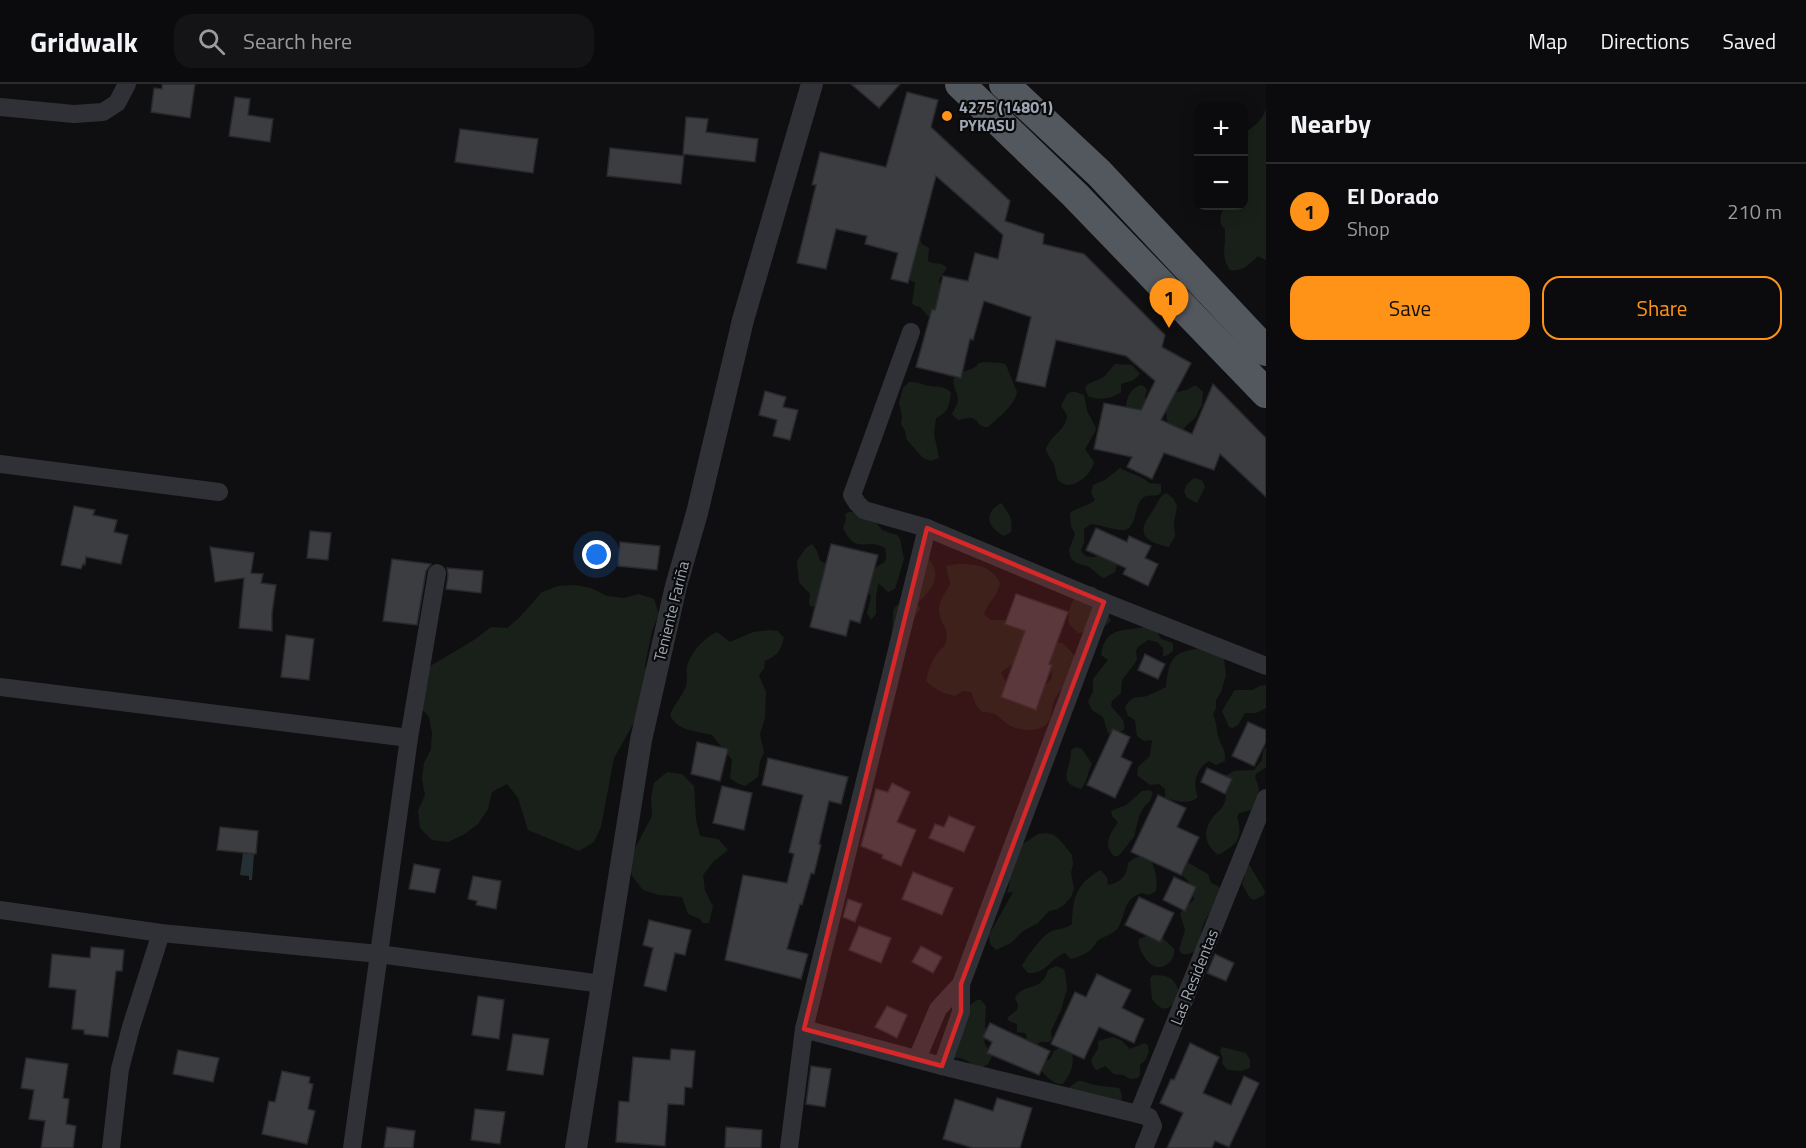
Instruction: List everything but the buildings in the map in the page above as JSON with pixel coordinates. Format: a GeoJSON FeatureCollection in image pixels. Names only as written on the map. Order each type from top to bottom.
{"type":"FeatureCollection","features":[{"type":"Feature","properties":{"kind":"highway"},"geometry":{"type":"LineString","coordinates":[[960,84],[1075,195],[1266,393]]}},
{"type":"Feature","properties":{"kind":"highway"},"geometry":{"type":"LineString","coordinates":[[1004,84],[1099,174],[1266,351]]}},
{"type":"Feature","properties":{"kind":"street"},"geometry":{"type":"LineString","coordinates":[[0,107],[74,114],[103,112],[117,103],[127,84]]}},
{"type":"Feature","properties":{"kind":"street","name":"Teniente Fariña"},"geometry":{"type":"LineString","coordinates":[[576,1148],[641,740],[676,586],[743,320],[812,84]]}},
{"type":"Feature","properties":{"kind":"street"},"geometry":{"type":"LineString","coordinates":[[911,332],[852,495],[864,510],[927,528],[1104,602],[1266,666]]}},
{"type":"Feature","properties":{"kind":"street"},"geometry":{"type":"LineString","coordinates":[[0,464],[219,492]]}},
{"type":"Feature","properties":{"kind":"street"},"geometry":{"type":"LineString","coordinates":[[789,1148],[804,1029],[927,528]]}},
{"type":"Feature","properties":{"kind":"street"},"geometry":{"type":"LineString","coordinates":[[352,1148],[409,738],[436,573]]}},
{"type":"Feature","properties":{"kind":"street"},"geometry":{"type":"LineString","coordinates":[[942,1066],[961,1012],[961,984],[1104,602]]}},
{"type":"Feature","properties":{"kind":"street"},"geometry":{"type":"LineString","coordinates":[[0,687],[409,738]]}},
{"type":"Feature","properties":{"kind":"street","name":"Las Residentas"},"geometry":{"type":"LineString","coordinates":[[1138,1114],[1266,798]]}},
{"type":"Feature","properties":{"kind":"street"},"geometry":{"type":"LineString","coordinates":[[0,910],[161,933],[379,954],[602,984]]}},
{"type":"Feature","properties":{"kind":"street"},"geometry":{"type":"LineString","coordinates":[[111,1148],[120,1069],[161,933]]}},
{"type":"Feature","properties":{"kind":"street"},"geometry":{"type":"LineString","coordinates":[[917,1059],[938,1009],[961,984]]}},
{"type":"Feature","properties":{"kind":"street"},"geometry":{"type":"LineString","coordinates":[[804,1029],[1149,1117],[1153,1126],[1144,1148]]}},
{"type":"Feature","properties":{"kind":"highlighted area"},"geometry":{"type":"Polygon","coordinates":[[[927,528],[1104,602],[961,984],[961,1012],[942,1066],[804,1029],[927,528]]]}},
{"type":"Feature","properties":{"kind":"shaded area"},"geometry":{"type":"Polygon","coordinates":[[[1266,109],[1266,260],[1258,256],[1242,269],[1230,270],[1224,256],[1225,228],[1221,224],[1222,212],[1223,210],[1248,210],[1248,131],[1266,109]]]}},
{"type":"Feature","properties":{"kind":"shaded area"},"geometry":{"type":"Polygon","coordinates":[[[920,239],[922,244],[929,248],[928,261],[947,268],[939,282],[947,293],[932,316],[928,316],[912,303],[915,283],[905,277],[920,239]]]}},
{"type":"Feature","properties":{"kind":"shaded area"},"geometry":{"type":"Polygon","coordinates":[[[984,362],[1006,365],[1017,392],[1010,406],[988,427],[982,426],[972,418],[958,420],[952,414],[958,401],[955,377],[984,362]]]}},
{"type":"Feature","properties":{"kind":"shaded area"},"geometry":{"type":"Polygon","coordinates":[[[1115,364],[1132,365],[1140,374],[1134,380],[1121,384],[1121,392],[1113,396],[1100,399],[1088,396],[1085,388],[1088,384],[1104,377],[1115,364]]]}},
{"type":"Feature","properties":{"kind":"shaded area"},"geometry":{"type":"Polygon","coordinates":[[[909,382],[941,387],[951,392],[946,411],[936,418],[934,434],[939,458],[931,461],[923,458],[907,440],[901,424],[899,403],[903,388],[909,382]]]}},
{"type":"Feature","properties":{"kind":"shaded area"},"geometry":{"type":"Polygon","coordinates":[[[1141,385],[1147,391],[1145,411],[1126,411],[1129,395],[1141,385]]]}},
{"type":"Feature","properties":{"kind":"shaded area"},"geometry":{"type":"Polygon","coordinates":[[[1194,386],[1203,392],[1202,405],[1196,417],[1183,430],[1168,426],[1165,405],[1174,393],[1194,386]]]}},
{"type":"Feature","properties":{"kind":"shaded area"},"geometry":{"type":"Polygon","coordinates":[[[1071,392],[1084,395],[1087,411],[1095,426],[1096,430],[1085,449],[1094,462],[1090,472],[1081,480],[1065,485],[1057,477],[1046,450],[1064,425],[1067,415],[1061,406],[1067,394],[1071,392]]]}},
{"type":"Feature","properties":{"kind":"shaded area"},"geometry":{"type":"Polygon","coordinates":[[[1120,468],[1149,483],[1161,484],[1161,492],[1158,495],[1145,496],[1141,500],[1132,524],[1125,530],[1091,524],[1084,529],[1084,542],[1081,550],[1083,553],[1090,557],[1101,555],[1117,564],[1115,572],[1104,578],[1071,558],[1069,550],[1075,534],[1071,526],[1070,513],[1095,500],[1091,493],[1093,485],[1105,480],[1120,468]]]}},
{"type":"Feature","properties":{"kind":"shaded area"},"geometry":{"type":"Polygon","coordinates":[[[1194,478],[1202,480],[1205,487],[1197,503],[1187,498],[1184,491],[1187,484],[1194,478]]]}},
{"type":"Feature","properties":{"kind":"shaded area"},"geometry":{"type":"Polygon","coordinates":[[[1166,493],[1173,498],[1177,506],[1174,523],[1175,536],[1169,547],[1149,540],[1144,531],[1144,526],[1159,499],[1166,493]]]}},
{"type":"Feature","properties":{"kind":"shaded area"},"geometry":{"type":"Polygon","coordinates":[[[1001,503],[1011,520],[1011,532],[1004,536],[994,529],[989,520],[991,512],[1001,503]]]}},
{"type":"Feature","properties":{"kind":"shaded area"},"geometry":{"type":"Polygon","coordinates":[[[849,512],[874,520],[882,530],[897,535],[900,539],[904,559],[895,589],[888,592],[878,584],[876,614],[871,620],[867,613],[871,597],[865,591],[875,568],[886,559],[885,548],[872,544],[857,544],[848,536],[843,528],[846,520],[845,514],[849,512]]]}},
{"type":"Feature","properties":{"kind":"shaded area"},"geometry":{"type":"Polygon","coordinates":[[[812,544],[820,561],[830,565],[820,604],[811,607],[810,594],[799,582],[797,561],[806,548],[812,544]]]}},
{"type":"Feature","properties":{"kind":"shaded area"},"geometry":{"type":"Polygon","coordinates":[[[929,559],[935,572],[934,583],[918,603],[920,609],[913,620],[892,636],[893,611],[912,594],[922,563],[929,559]]]}},
{"type":"Feature","properties":{"kind":"shaded area"},"geometry":{"type":"Polygon","coordinates":[[[970,564],[992,572],[1000,583],[984,614],[990,620],[1006,620],[1023,624],[1039,640],[1063,643],[1075,656],[1070,678],[1055,698],[1050,719],[1039,729],[1023,730],[1013,727],[992,713],[982,712],[976,705],[971,692],[963,691],[955,696],[936,689],[926,681],[932,662],[947,639],[939,614],[940,602],[950,583],[946,566],[970,564]],[[1030,658],[1021,659],[1001,672],[1014,699],[1030,695],[1044,686],[1052,678],[1051,670],[1030,658]]]}},
{"type":"Feature","properties":{"kind":"shaded area"},"geometry":{"type":"Polygon","coordinates":[[[575,585],[591,588],[607,596],[624,598],[639,594],[654,599],[659,614],[652,631],[645,665],[648,681],[640,712],[614,758],[601,827],[594,842],[579,851],[528,830],[518,798],[507,784],[492,792],[488,809],[478,824],[448,842],[432,840],[420,828],[418,811],[425,795],[422,779],[424,763],[431,749],[432,733],[429,717],[418,705],[417,674],[474,640],[491,627],[507,628],[542,592],[558,586],[575,585]]]}},
{"type":"Feature","properties":{"kind":"shaded area"},"geometry":{"type":"Polygon","coordinates":[[[1091,586],[1095,587],[1100,594],[1111,621],[1100,628],[1078,633],[1069,624],[1070,606],[1080,592],[1091,586]]]}},
{"type":"Feature","properties":{"kind":"shaded area"},"geometry":{"type":"Polygon","coordinates":[[[1145,627],[1157,631],[1161,639],[1173,643],[1173,651],[1163,656],[1163,648],[1157,642],[1148,640],[1138,647],[1137,659],[1122,680],[1121,693],[1111,705],[1124,722],[1124,730],[1112,735],[1108,733],[1103,717],[1092,710],[1088,702],[1093,691],[1093,679],[1108,660],[1101,655],[1103,646],[1106,639],[1116,632],[1145,627]]]}},
{"type":"Feature","properties":{"kind":"shaded area"},"geometry":{"type":"Polygon","coordinates":[[[778,631],[784,638],[778,652],[765,661],[764,669],[759,675],[766,692],[765,718],[760,734],[764,753],[760,761],[758,777],[745,786],[730,778],[732,760],[712,735],[682,727],[670,715],[686,686],[687,667],[691,656],[707,638],[717,632],[730,642],[753,632],[778,631]]]}},
{"type":"Feature","properties":{"kind":"shaded area"},"geometry":{"type":"Polygon","coordinates":[[[1206,647],[1224,659],[1226,675],[1213,715],[1224,750],[1225,761],[1216,765],[1209,761],[1205,764],[1196,777],[1195,787],[1198,797],[1186,802],[1178,801],[1165,798],[1165,789],[1159,784],[1150,785],[1137,775],[1138,767],[1150,756],[1152,740],[1144,741],[1137,736],[1135,720],[1128,716],[1125,707],[1134,698],[1147,696],[1166,687],[1169,667],[1176,656],[1206,647]]]}},
{"type":"Feature","properties":{"kind":"shaded area"},"geometry":{"type":"Polygon","coordinates":[[[1266,685],[1266,708],[1256,713],[1245,713],[1238,725],[1233,728],[1229,727],[1222,711],[1234,691],[1253,690],[1266,685]]]}},
{"type":"Feature","properties":{"kind":"shaded area"},"geometry":{"type":"Polygon","coordinates":[[[1266,746],[1266,767],[1256,774],[1255,778],[1259,791],[1256,802],[1252,810],[1239,813],[1237,817],[1240,831],[1237,840],[1230,848],[1218,855],[1207,842],[1206,832],[1209,822],[1225,803],[1224,777],[1234,771],[1254,770],[1262,760],[1266,746]]]}},
{"type":"Feature","properties":{"kind":"shaded area"},"geometry":{"type":"Polygon","coordinates":[[[1076,747],[1082,749],[1092,764],[1081,789],[1073,786],[1067,778],[1071,750],[1076,747]]]}},
{"type":"Feature","properties":{"kind":"shaded area"},"geometry":{"type":"Polygon","coordinates":[[[667,772],[682,774],[694,786],[696,820],[700,836],[718,839],[728,850],[714,861],[703,875],[705,891],[713,906],[709,923],[703,923],[700,919],[688,914],[682,897],[659,895],[643,890],[632,876],[629,860],[652,816],[651,799],[654,783],[667,772]]]}},
{"type":"Feature","properties":{"kind":"shaded area"},"geometry":{"type":"Polygon","coordinates":[[[1150,790],[1153,793],[1139,816],[1134,837],[1118,856],[1114,856],[1110,852],[1108,843],[1110,834],[1118,822],[1112,816],[1111,811],[1126,805],[1142,791],[1150,790]]]}},
{"type":"Feature","properties":{"kind":"shaded area"},"geometry":{"type":"Polygon","coordinates":[[[1046,833],[1060,840],[1072,855],[1071,873],[1074,889],[1071,897],[1058,909],[1049,911],[1038,923],[1023,931],[1011,943],[996,950],[990,944],[989,935],[1013,892],[1007,893],[1010,852],[1038,834],[1046,833]]]}},
{"type":"Feature","properties":{"kind":"shaded area"},"geometry":{"type":"Polygon","coordinates":[[[243,853],[254,854],[252,880],[249,880],[249,876],[240,875],[243,853]]]}},
{"type":"Feature","properties":{"kind":"shaded area"},"geometry":{"type":"Polygon","coordinates":[[[1141,856],[1150,858],[1152,862],[1155,870],[1156,891],[1149,895],[1141,893],[1131,899],[1117,929],[1098,941],[1086,953],[1070,959],[1065,953],[1044,969],[1028,973],[1022,966],[1038,943],[1050,932],[1072,924],[1073,906],[1081,886],[1100,870],[1107,877],[1108,885],[1116,882],[1125,875],[1128,863],[1141,856]]]}},
{"type":"Feature","properties":{"kind":"shaded area"},"geometry":{"type":"Polygon","coordinates":[[[1187,862],[1208,874],[1211,883],[1221,889],[1204,923],[1197,948],[1189,954],[1182,954],[1179,950],[1185,930],[1180,914],[1194,900],[1189,882],[1181,875],[1187,862]]]}},
{"type":"Feature","properties":{"kind":"shaded area"},"geometry":{"type":"Polygon","coordinates":[[[1247,864],[1265,891],[1264,895],[1254,900],[1250,898],[1242,884],[1245,875],[1243,871],[1247,864]]]}},
{"type":"Feature","properties":{"kind":"shaded area"},"geometry":{"type":"Polygon","coordinates":[[[1151,934],[1159,934],[1174,949],[1171,961],[1164,966],[1152,965],[1140,949],[1139,939],[1151,934]]]}},
{"type":"Feature","properties":{"kind":"shaded area"},"geometry":{"type":"Polygon","coordinates":[[[1056,966],[1064,969],[1067,989],[1061,1010],[1051,1031],[1052,1039],[1049,1042],[1040,1042],[1034,1048],[1024,1045],[1027,1037],[1025,1033],[1017,1032],[1017,1024],[1007,1018],[1017,1010],[1018,1005],[1015,998],[1018,993],[1041,982],[1048,970],[1056,966]]]}},
{"type":"Feature","properties":{"kind":"shaded area"},"geometry":{"type":"Polygon","coordinates":[[[1153,975],[1171,978],[1178,989],[1180,994],[1168,1008],[1160,1007],[1152,999],[1150,978],[1153,975]]]}},
{"type":"Feature","properties":{"kind":"shaded area"},"geometry":{"type":"Polygon","coordinates":[[[981,1000],[986,1006],[987,1034],[984,1042],[992,1056],[988,1064],[981,1068],[963,1059],[950,1059],[970,1005],[981,1000]]]}},
{"type":"Feature","properties":{"kind":"shaded area"},"geometry":{"type":"Polygon","coordinates":[[[1113,1037],[1121,1040],[1130,1049],[1145,1043],[1148,1046],[1149,1051],[1146,1059],[1140,1065],[1138,1078],[1130,1079],[1114,1074],[1105,1066],[1097,1070],[1094,1068],[1091,1060],[1098,1049],[1098,1041],[1113,1037]]]}},
{"type":"Feature","properties":{"kind":"shaded area"},"geometry":{"type":"Polygon","coordinates":[[[1063,1046],[1072,1053],[1073,1062],[1068,1077],[1063,1084],[1059,1084],[1052,1081],[1039,1068],[1039,1064],[1050,1059],[1054,1051],[1063,1046]]]}},
{"type":"Feature","properties":{"kind":"shaded area"},"geometry":{"type":"Polygon","coordinates":[[[1222,1047],[1246,1053],[1250,1060],[1250,1068],[1242,1071],[1227,1070],[1222,1063],[1220,1051],[1222,1047]]]}},
{"type":"Feature","properties":{"kind":"shaded area"},"geometry":{"type":"Polygon","coordinates":[[[1078,1081],[1119,1088],[1122,1097],[1120,1107],[1068,1088],[1078,1081]]]}},
{"type":"Feature","properties":{"kind":"place","name":"4275 (14801) PYKASU"},"geometry":{"type":"Point","coordinates":[947,116]}},
{"type":"Feature","properties":{"kind":"place","name":"El Dorado"},"geometry":{"type":"Point","coordinates":[1169,328]}}]}
